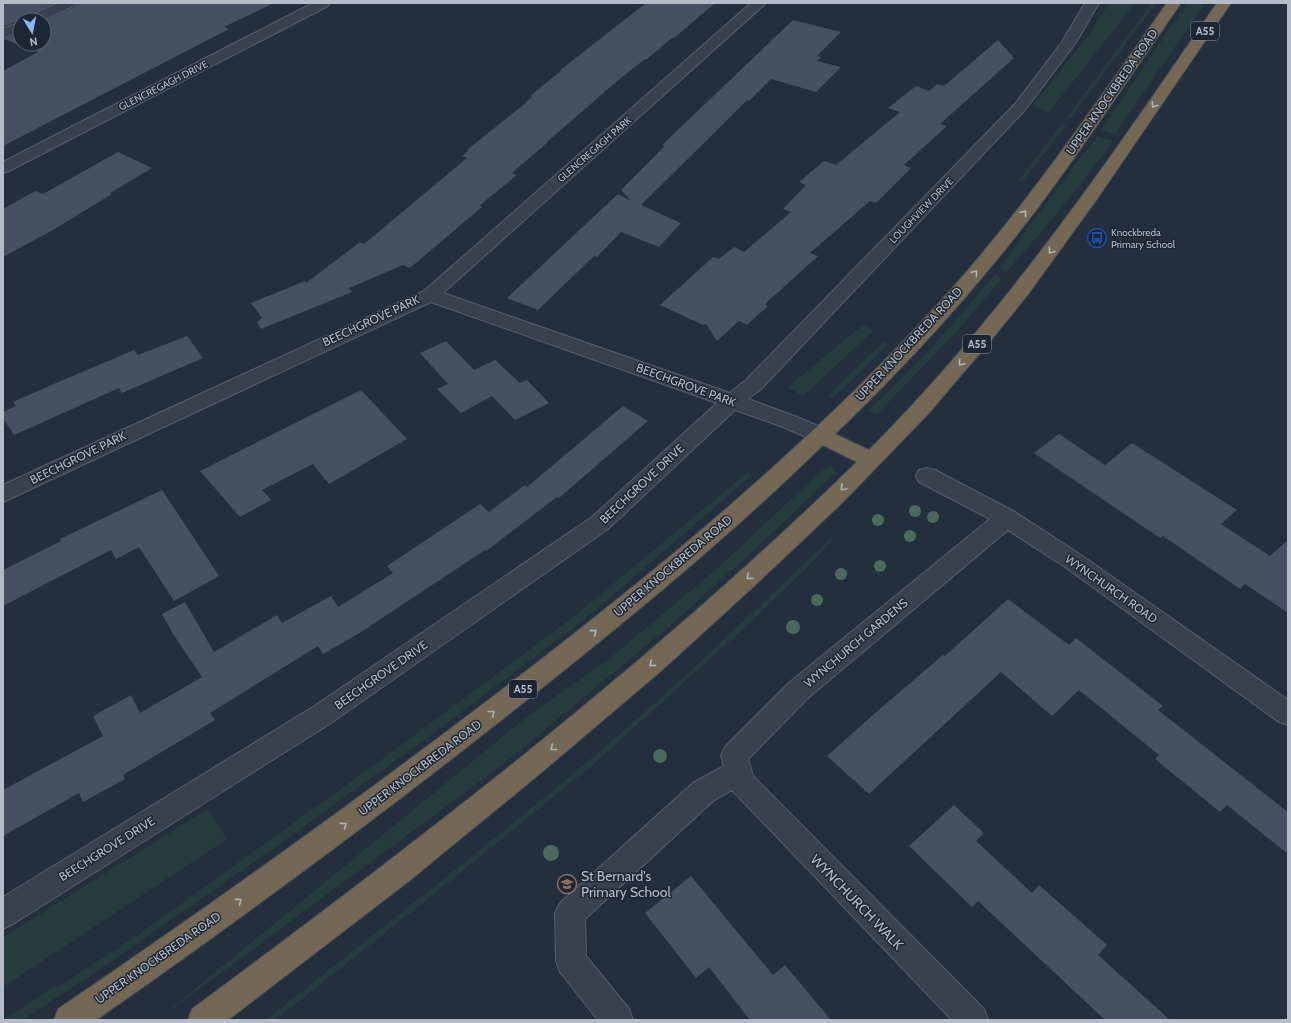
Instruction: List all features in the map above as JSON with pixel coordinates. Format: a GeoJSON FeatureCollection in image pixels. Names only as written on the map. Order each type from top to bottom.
{"type":"FeatureCollection","features":[{"type":"Feature","properties":{"kind":"highway","name":"UPPER KNOCKBREDA ROAD"},"geometry":{"type":"LineString","coordinates":[[69,1020],[161,958],[432,760],[582,643],[706,539],[820,435],[886,370],[940,313],[1005,237],[1043,189],[1174,3]]}},
{"type":"Feature","properties":{"kind":"highway","name":"A55"},"geometry":{"type":"LineString","coordinates":[[203,1020],[336,921],[576,730],[661,657],[779,550],[871,460],[946,381],[1009,306],[1111,168],[1224,3]]}},
{"type":"Feature","properties":{"kind":"highway"},"geometry":{"type":"LineString","coordinates":[[820,435],[871,460]]}},
{"type":"Feature","properties":{"kind":"street"},"geometry":{"type":"LineString","coordinates":[[49,12],[68,3]]}},
{"type":"Feature","properties":{"kind":"street","name":"GLENCREGAGH DRIVE"},"geometry":{"type":"LineString","coordinates":[[3,168],[323,3]]}},
{"type":"Feature","properties":{"kind":"street","name":"GLENCREGAGH PARK"},"geometry":{"type":"LineString","coordinates":[[430,295],[758,3]]}},
{"type":"Feature","properties":{"kind":"street","name":"LOUGHVIEW DRIVE"},"geometry":{"type":"LineString","coordinates":[[733,401],[750,388],[799,339],[1020,107],[1056,61],[1086,16],[1092,3]]}},
{"type":"Feature","properties":{"kind":"street","name":"BEECHGROVE PARK"},"geometry":{"type":"LineString","coordinates":[[3,494],[116,440],[430,295],[733,401],[820,435]]}},
{"type":"Feature","properties":{"kind":"street","name":"BEECHGROVE DRIVE"},"geometry":{"type":"LineString","coordinates":[[3,914],[322,716],[600,523],[720,411],[733,401]]}},
{"type":"Feature","properties":{"kind":"street","name":"WYNCHURCH ROAD"},"geometry":{"type":"LineString","coordinates":[[927,476],[1007,518],[1073,561],[1288,714]]}},
{"type":"Feature","properties":{"kind":"street","name":"WYNCHURCH GARDENS"},"geometry":{"type":"LineString","coordinates":[[740,778],[734,756],[800,690],[1007,518]]}},
{"type":"Feature","properties":{"kind":"street"},"geometry":{"type":"LineString","coordinates":[[618,1020],[571,961],[570,913],[703,792],[740,778]]}},
{"type":"Feature","properties":{"kind":"street","name":"WYNCHURCH WALK"},"geometry":{"type":"LineString","coordinates":[[740,778],[973,1020]]}},
{"type":"Feature","properties":{"kind":"green space"},"geometry":{"type":"Polygon","coordinates":[[[1109,3],[1135,3],[1049,112],[1032,106],[1088,36],[1109,3]]]}},
{"type":"Feature","properties":{"kind":"green space"},"geometry":{"type":"Polygon","coordinates":[[[1152,3],[1156,3],[1069,120],[1067,117],[1152,3]]]}},
{"type":"Feature","properties":{"kind":"green space"},"geometry":{"type":"Polygon","coordinates":[[[1187,3],[1205,3],[1115,134],[1101,130],[1187,3]]]}},
{"type":"Feature","properties":{"kind":"green space"},"geometry":{"type":"Polygon","coordinates":[[[1062,124],[1066,126],[1022,182],[1018,181],[1062,124]]]}},
{"type":"Feature","properties":{"kind":"green space"},"geometry":{"type":"Polygon","coordinates":[[[1097,136],[1113,141],[1069,199],[1007,272],[1000,269],[1029,226],[1097,136]]]}},
{"type":"Feature","properties":{"kind":"green space"},"geometry":{"type":"Polygon","coordinates":[[[995,275],[1002,278],[959,329],[877,414],[868,411],[927,353],[995,275]]]}},
{"type":"Feature","properties":{"kind":"green space"},"geometry":{"type":"Polygon","coordinates":[[[864,324],[873,331],[803,396],[788,387],[864,324]]]}},
{"type":"Feature","properties":{"kind":"green space"},"geometry":{"type":"Polygon","coordinates":[[[883,342],[888,345],[833,398],[828,396],[883,342]]]}},
{"type":"Feature","properties":{"kind":"green space"},"geometry":{"type":"Polygon","coordinates":[[[829,466],[835,468],[834,474],[753,551],[671,625],[505,763],[157,1020],[529,715],[608,660],[719,567],[819,473],[829,466]]]}},
{"type":"Feature","properties":{"kind":"green space"},"geometry":{"type":"Polygon","coordinates":[[[748,472],[751,476],[585,619],[424,740],[267,853],[97,971],[22,1020],[3,1020],[57,985],[57,988],[138,935],[381,760],[572,618],[748,472]]]}},
{"type":"Feature","properties":{"kind":"green space"},"geometry":{"type":"Polygon","coordinates":[[[835,534],[827,546],[805,570],[733,638],[595,763],[428,899],[275,1020],[266,1020],[476,853],[600,751],[690,672],[835,534]]]}},
{"type":"Feature","properties":{"kind":"green space"},"geometry":{"type":"Polygon","coordinates":[[[208,809],[227,839],[3,987],[3,937],[208,809]]]}},
{"type":"Feature","properties":{"kind":"building"},"geometry":{"type":"Polygon","coordinates":[[[3,3],[54,3],[35,12],[12,12],[12,23],[3,27],[3,3]]]}},
{"type":"Feature","properties":{"kind":"building"},"geometry":{"type":"Polygon","coordinates":[[[76,3],[274,3],[224,27],[229,29],[3,146],[3,71],[38,52],[52,52],[52,17],[74,7],[76,3]]]}},
{"type":"Feature","properties":{"kind":"building"},"geometry":{"type":"Polygon","coordinates":[[[646,3],[715,3],[674,38],[672,38],[616,82],[512,173],[517,175],[479,206],[482,207],[410,268],[403,265],[349,288],[352,292],[261,329],[257,322],[262,318],[251,303],[305,281],[306,283],[360,242],[364,244],[467,158],[462,156],[469,150],[467,150],[527,102],[532,97],[530,96],[561,71],[559,71],[646,3]]]}},
{"type":"Feature","properties":{"kind":"building"},"geometry":{"type":"Polygon","coordinates":[[[793,20],[841,32],[817,56],[821,57],[817,61],[841,67],[816,92],[771,79],[749,101],[747,100],[641,205],[681,223],[659,247],[621,232],[597,257],[594,256],[538,310],[507,298],[618,194],[631,201],[621,190],[665,146],[662,145],[793,20]]]}},
{"type":"Feature","properties":{"kind":"building"},"geometry":{"type":"Polygon","coordinates":[[[12,36],[12,42],[4,39],[12,36]]]}},
{"type":"Feature","properties":{"kind":"building"},"geometry":{"type":"Polygon","coordinates":[[[998,40],[1014,58],[940,124],[947,126],[904,165],[911,168],[876,203],[870,201],[810,253],[818,256],[765,304],[768,306],[747,325],[739,321],[717,341],[706,324],[703,325],[660,305],[713,257],[719,259],[734,247],[744,252],[791,212],[783,209],[806,185],[799,182],[824,161],[836,165],[900,112],[888,108],[916,86],[929,91],[937,84],[944,86],[998,40]]]}},
{"type":"Feature","properties":{"kind":"building"},"geometry":{"type":"Polygon","coordinates":[[[118,152],[152,168],[53,230],[3,257],[3,209],[35,191],[43,194],[118,152]]]}},
{"type":"Feature","properties":{"kind":"building"},"geometry":{"type":"Polygon","coordinates":[[[187,336],[203,358],[122,393],[119,388],[14,435],[3,418],[3,412],[16,406],[13,402],[134,350],[138,355],[187,336]]]}},
{"type":"Feature","properties":{"kind":"building"},"geometry":{"type":"Polygon","coordinates":[[[446,341],[474,370],[495,360],[520,383],[527,380],[549,403],[515,420],[492,396],[461,413],[437,389],[448,384],[420,353],[446,341]]]}},
{"type":"Feature","properties":{"kind":"building"},"geometry":{"type":"Polygon","coordinates":[[[361,390],[407,439],[329,484],[313,464],[262,490],[271,500],[240,517],[200,471],[361,390]]]}},
{"type":"Feature","properties":{"kind":"building"},"geometry":{"type":"Polygon","coordinates":[[[623,406],[648,421],[559,498],[557,497],[486,551],[485,550],[358,634],[323,654],[318,646],[210,713],[215,720],[123,775],[125,779],[83,802],[79,793],[3,836],[3,790],[103,736],[93,716],[131,695],[140,713],[202,677],[173,634],[162,614],[185,602],[214,652],[277,615],[282,623],[331,596],[338,607],[393,573],[387,566],[480,504],[489,512],[525,485],[527,487],[623,406]]]}},
{"type":"Feature","properties":{"kind":"building"},"geometry":{"type":"Polygon","coordinates":[[[1059,434],[1105,465],[1132,443],[1237,510],[1221,524],[1270,556],[1288,540],[1288,613],[1245,584],[1240,589],[1163,536],[1160,538],[1034,453],[1059,434]]]}},
{"type":"Feature","properties":{"kind":"building"},"geometry":{"type":"Polygon","coordinates":[[[162,490],[219,576],[174,601],[139,547],[116,559],[111,550],[3,606],[3,570],[61,541],[60,539],[162,490]]]}},
{"type":"Feature","properties":{"kind":"building"},"geometry":{"type":"Polygon","coordinates":[[[1008,599],[1069,645],[1076,638],[1163,706],[1158,710],[1288,812],[1288,854],[1227,805],[1220,812],[1155,759],[1159,755],[1079,690],[1052,716],[1001,672],[869,794],[827,756],[943,655],[945,656],[1008,599]]]}},
{"type":"Feature","properties":{"kind":"building"},"geometry":{"type":"Polygon","coordinates":[[[954,805],[984,833],[976,841],[1032,893],[1039,885],[1107,945],[1098,955],[1170,1020],[1105,1020],[978,901],[972,907],[909,846],[954,805]]]}},
{"type":"Feature","properties":{"kind":"building"},"geometry":{"type":"Polygon","coordinates":[[[691,876],[773,975],[785,965],[831,1020],[750,1020],[709,967],[696,978],[645,913],[691,876]]]}},
{"type":"Feature","properties":{"kind":"place","name":"Knockbreda Primary School"},"geometry":{"type":"Point","coordinates":[1097,238]}},
{"type":"Feature","properties":{"kind":"place","name":"St Bernard's Primary School"},"geometry":{"type":"Point","coordinates":[567,884]}}]}
